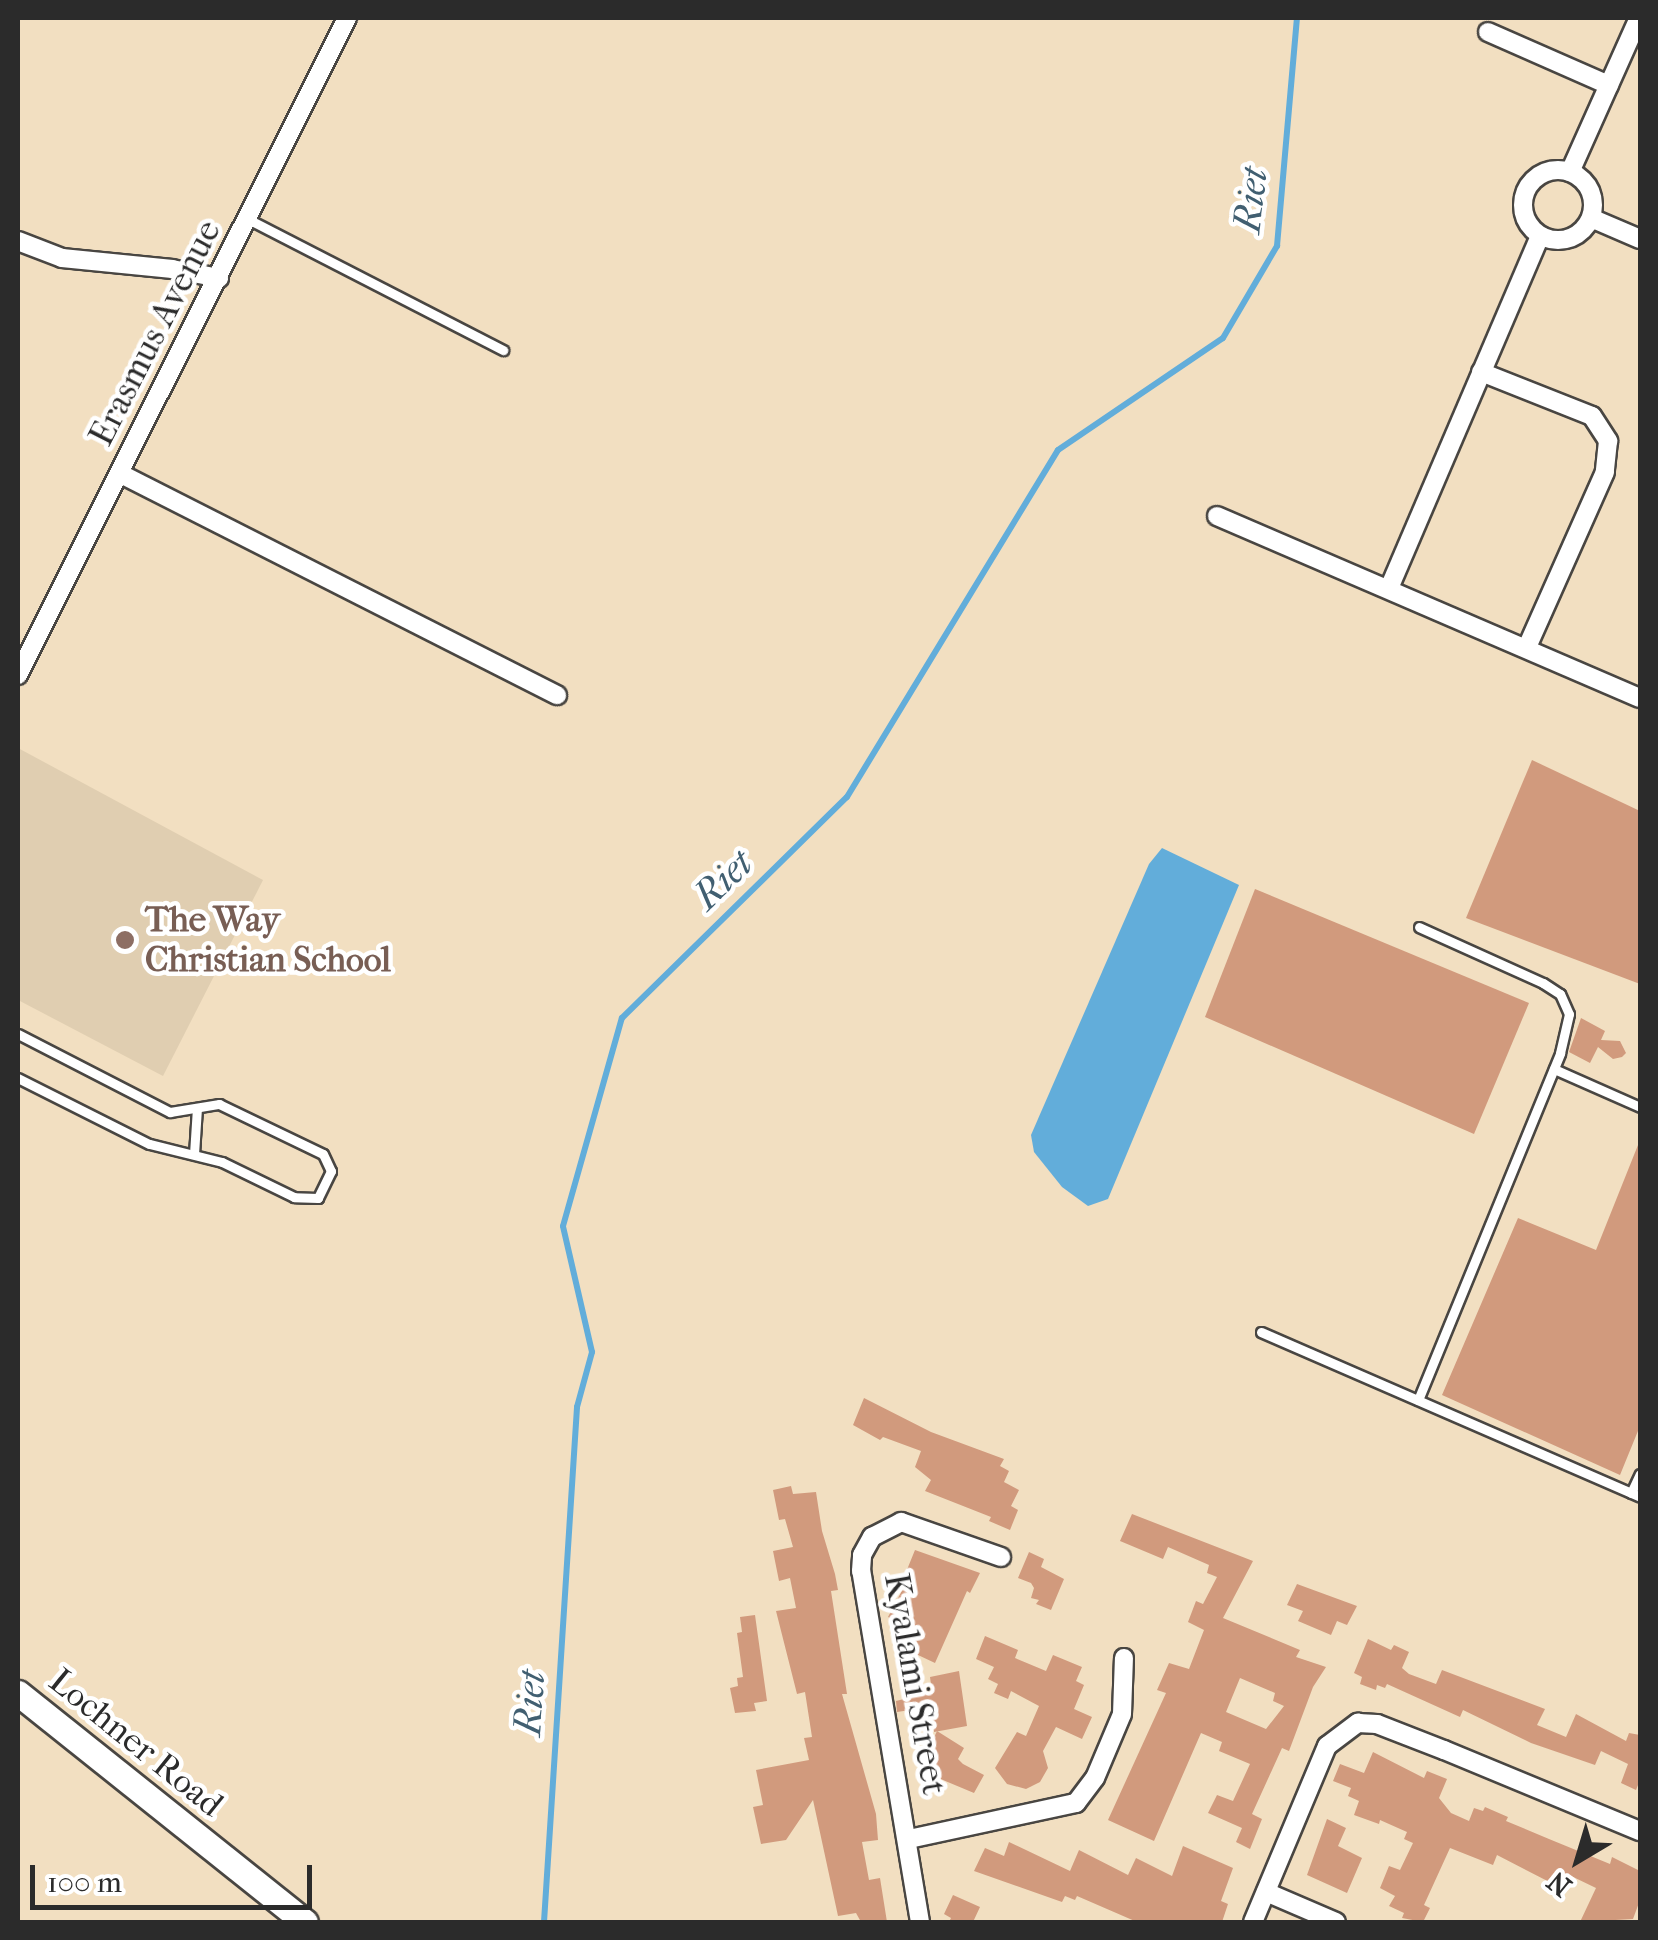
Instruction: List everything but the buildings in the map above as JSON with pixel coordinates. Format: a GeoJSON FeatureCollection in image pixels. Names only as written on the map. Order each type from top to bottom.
{"type":"FeatureCollection","features":[{"type":"Feature","properties":{"kind":"street","name":"Erasmus Avenue"},"geometry":{"type":"LineString","coordinates":[[18,675],[347,18]]}},
{"type":"Feature","properties":{"kind":"street"},"geometry":{"type":"LineString","coordinates":[[1570,172],[1609,85],[1634,48],[1639,18]]}},
{"type":"Feature","properties":{"kind":"street"},"geometry":{"type":"LineString","coordinates":[[1488,32],[1609,85]]}},
{"type":"Feature","properties":{"kind":"street"},"geometry":{"type":"LineString","coordinates":[[1544,172],[1570,172],[1589,189],[1591,218],[1583,230],[1567,239],[1540,236],[1524,213],[1528,186],[1544,172]]}},
{"type":"Feature","properties":{"kind":"street"},"geometry":{"type":"LineString","coordinates":[[1591,218],[1640,239]]}},
{"type":"Feature","properties":{"kind":"street"},"geometry":{"type":"LineString","coordinates":[[1390,586],[1540,236]]}},
{"type":"Feature","properties":{"kind":"street"},"geometry":{"type":"LineString","coordinates":[[18,241],[62,258],[219,278]]}},
{"type":"Feature","properties":{"kind":"street"},"geometry":{"type":"LineString","coordinates":[[1482,372],[1592,416],[1608,441],[1605,472],[1527,647]]}},
{"type":"Feature","properties":{"kind":"street"},"geometry":{"type":"LineString","coordinates":[[120,474],[558,695]]}},
{"type":"Feature","properties":{"kind":"street"},"geometry":{"type":"LineString","coordinates":[[1217,516],[1390,586],[1640,698]]}},
{"type":"Feature","properties":{"kind":"street","name":"Kyalami Street"},"geometry":{"type":"LineString","coordinates":[[920,1922],[909,1839],[860,1570],[862,1555],[872,1537],[902,1522],[1000,1557]]}},
{"type":"Feature","properties":{"kind":"street"},"geometry":{"type":"LineString","coordinates":[[909,1839],[1076,1803],[1090,1788],[1122,1714],[1124,1658]]}},
{"type":"Feature","properties":{"kind":"street","name":"Lochner Road"},"geometry":{"type":"LineString","coordinates":[[18,1693],[306,1922]]}},
{"type":"Feature","properties":{"kind":"street"},"geometry":{"type":"LineString","coordinates":[[1253,1922],[1327,1746],[1358,1722],[1377,1724],[1444,1750],[1640,1832]]}},
{"type":"Feature","properties":{"kind":"street"},"geometry":{"type":"LineString","coordinates":[[1266,1892],[1336,1922]]}},
{"type":"Feature","properties":{"kind":"lane"},"geometry":{"type":"LineString","coordinates":[[248,219],[503,350]]}},
{"type":"Feature","properties":{"kind":"lane"},"geometry":{"type":"LineString","coordinates":[[1418,1400],[1554,1068],[1570,1014],[1560,994],[1419,927]]}},
{"type":"Feature","properties":{"kind":"lane"},"geometry":{"type":"LineString","coordinates":[[18,1034],[170,1112],[219,1104],[323,1154],[331,1171],[324,1192],[307,1200],[194,1154],[149,1144],[18,1078]]}},
{"type":"Feature","properties":{"kind":"lane"},"geometry":{"type":"LineString","coordinates":[[1554,1068],[1640,1108]]}},
{"type":"Feature","properties":{"kind":"lane"},"geometry":{"type":"LineString","coordinates":[[194,1154],[197,1108]]}},
{"type":"Feature","properties":{"kind":"lane"},"geometry":{"type":"LineString","coordinates":[[1260,1332],[1636,1495],[1640,1474]]}},
{"type":"Feature","properties":{"kind":"shaded area","name":"The Way Christian School"},"geometry":{"type":"Polygon","coordinates":[[[18,748],[263,880],[163,1076],[18,1000],[18,748]]]}},
{"type":"Feature","properties":{"kind":"water"},"geometry":{"type":"Polygon","coordinates":[[[1162,848],[1239,885],[1108,1199],[1088,1206],[1062,1187],[1034,1152],[1031,1135],[1149,864],[1162,848]]]}},
{"type":"Feature","properties":{"kind":"waterway","name":"Riet"},"geometry":{"type":"LineString","coordinates":[[544,1922],[577,1407],[592,1352],[563,1226],[622,1018],[847,797],[1058,450],[1223,338],[1277,246],[1297,18]]}},
{"type":"Feature","properties":{"kind":"place","name":"The Way Christian School"},"geometry":{"type":"Point","coordinates":[125,940]}}]}
